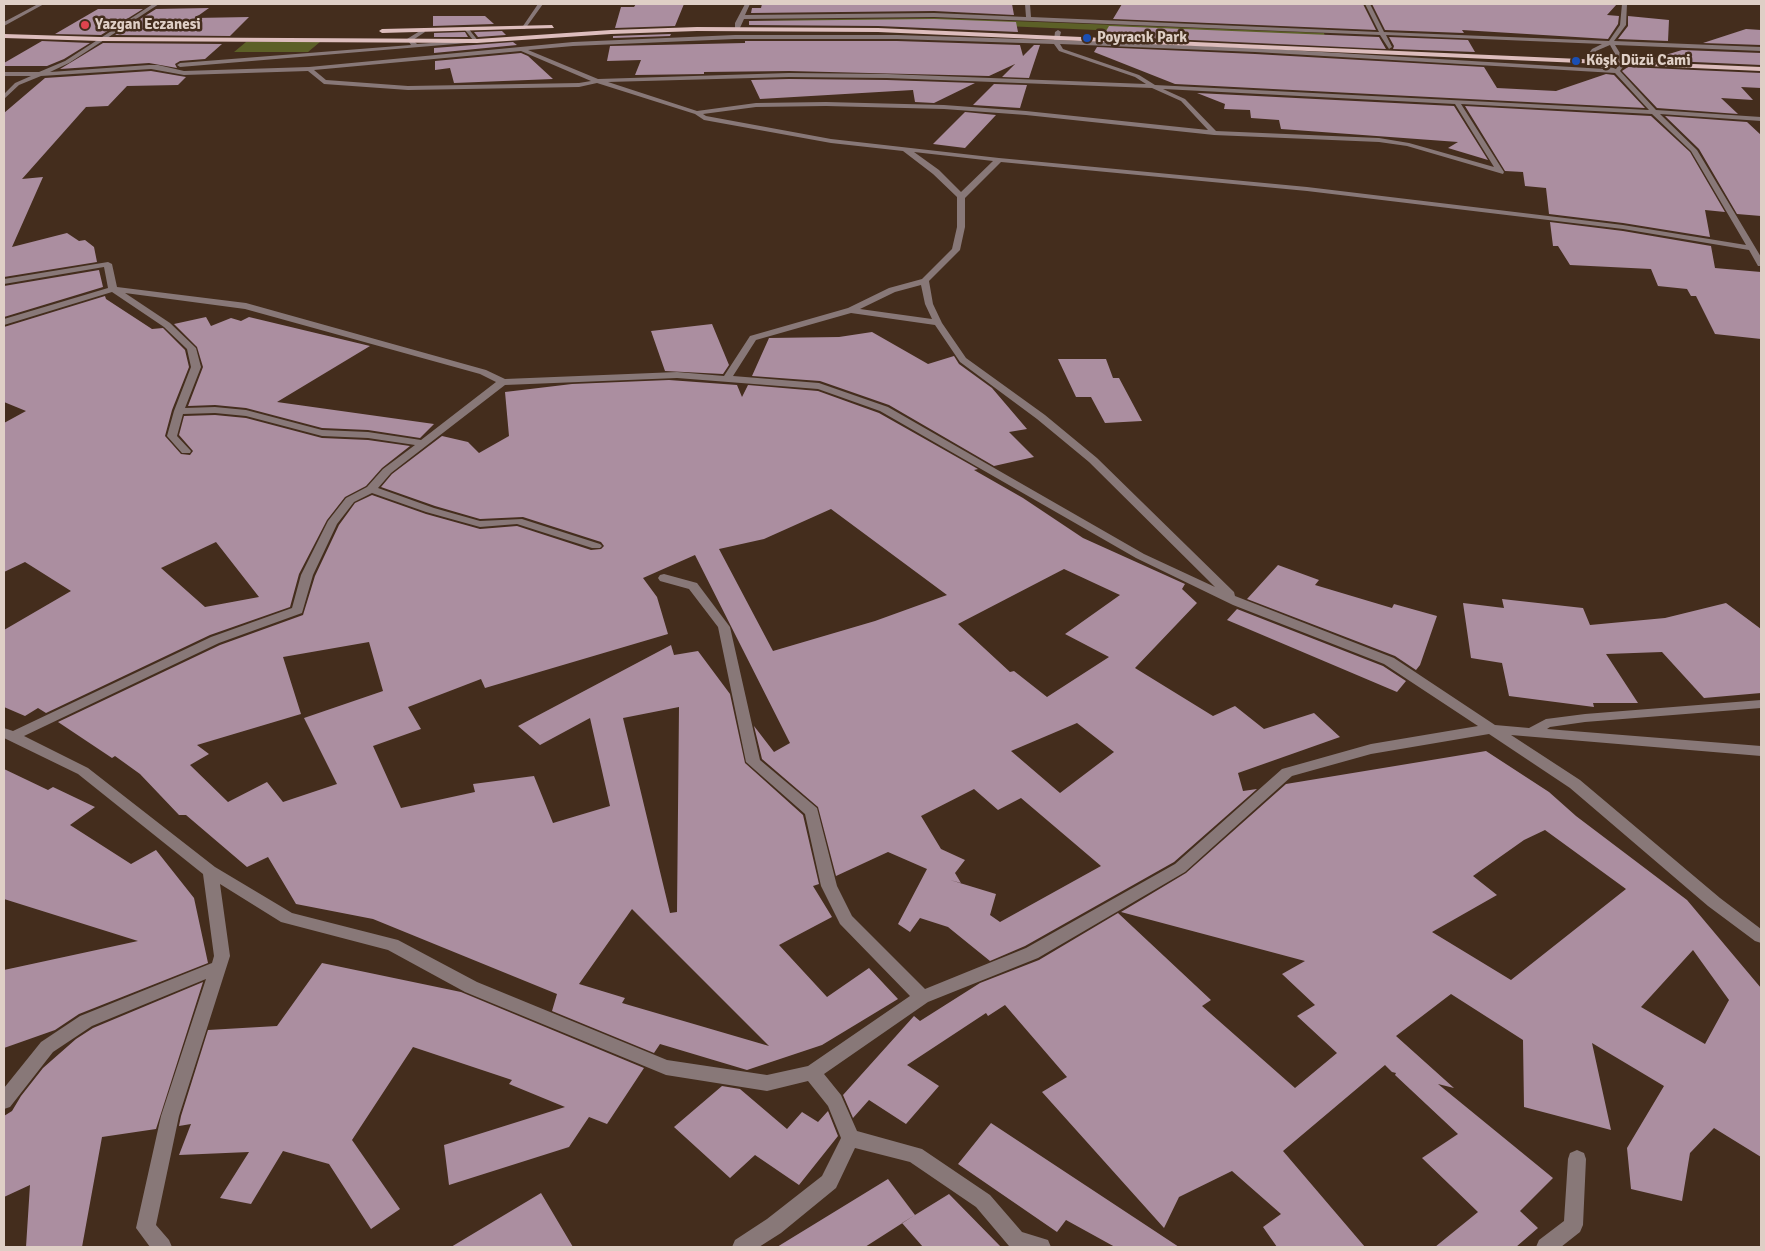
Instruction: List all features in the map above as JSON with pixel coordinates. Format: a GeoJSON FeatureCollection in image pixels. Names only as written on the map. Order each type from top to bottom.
{"type":"FeatureCollection","features":[{"type":"Feature","properties":{"kind":"main road"},"geometry":{"type":"LineString","coordinates":[[588,26],[737,26],[878,30],[1591,59],[1761,64]]}},
{"type":"Feature","properties":{"kind":"main road"},"geometry":{"type":"LineString","coordinates":[[4,36],[101,35],[477,41],[737,26]]}},
{"type":"Feature","properties":{"kind":"main road"},"geometry":{"type":"LineString","coordinates":[[374,31],[560,27]]}},
{"type":"Feature","properties":{"kind":"main road"},"geometry":{"type":"LineString","coordinates":[[4,30],[72,31]]}},
{"type":"Feature","properties":{"kind":"main road"},"geometry":{"type":"LineString","coordinates":[[101,35],[111,32],[128,32]]}},
{"type":"Feature","properties":{"kind":"main road"},"geometry":{"type":"LineString","coordinates":[[1057,37],[1389,47],[1591,59]]}},
{"type":"Feature","properties":{"kind":"main road"},"geometry":{"type":"LineString","coordinates":[[1621,60],[1761,69]]}},
{"type":"Feature","properties":{"kind":"street"},"geometry":{"type":"LineString","coordinates":[[4,24],[41,4]]}},
{"type":"Feature","properties":{"kind":"street"},"geometry":{"type":"LineString","coordinates":[[111,32],[156,4]]}},
{"type":"Feature","properties":{"kind":"street"},"geometry":{"type":"LineString","coordinates":[[524,28],[540,4]]}},
{"type":"Feature","properties":{"kind":"street"},"geometry":{"type":"LineString","coordinates":[[737,26],[747,4]]}},
{"type":"Feature","properties":{"kind":"street"},"geometry":{"type":"LineString","coordinates":[[1028,4],[1029,18]]}},
{"type":"Feature","properties":{"kind":"street"},"geometry":{"type":"LineString","coordinates":[[1368,4],[1389,47]]}},
{"type":"Feature","properties":{"kind":"street"},"geometry":{"type":"LineString","coordinates":[[1625,4],[1624,25],[1612,42],[1594,50],[1591,59],[1617,71],[1654,112],[1694,150],[1761,264]]}},
{"type":"Feature","properties":{"kind":"street"},"geometry":{"type":"LineString","coordinates":[[742,17],[934,15],[1761,49]]}},
{"type":"Feature","properties":{"kind":"street"},"geometry":{"type":"LineString","coordinates":[[468,30],[477,41]]}},
{"type":"Feature","properties":{"kind":"street"},"geometry":{"type":"LineString","coordinates":[[417,47],[409,40],[423,31]]}},
{"type":"Feature","properties":{"kind":"street"},"geometry":{"type":"LineString","coordinates":[[4,97],[17,84],[67,62],[101,35]]}},
{"type":"Feature","properties":{"kind":"street"},"geometry":{"type":"LineString","coordinates":[[150,67],[184,73],[309,69],[572,44],[735,37],[1057,37],[1617,71]]}},
{"type":"Feature","properties":{"kind":"street"},"geometry":{"type":"LineString","coordinates":[[1057,37],[1061,50],[1138,76],[1156,88],[1183,100],[1214,133]]}},
{"type":"Feature","properties":{"kind":"street"},"geometry":{"type":"LineString","coordinates":[[4,74],[41,74],[150,67],[477,41]]}},
{"type":"Feature","properties":{"kind":"street"},"geometry":{"type":"LineString","coordinates":[[1612,42],[1621,60],[1617,71]]}},
{"type":"Feature","properties":{"kind":"street"},"geometry":{"type":"LineString","coordinates":[[521,50],[598,81],[697,113],[704,118],[830,141],[999,160],[1307,189],[1622,227],[1752,248]]}},
{"type":"Feature","properties":{"kind":"street"},"geometry":{"type":"LineString","coordinates":[[309,69],[324,82],[408,88],[579,85],[598,81],[789,75],[848,76],[1066,82],[1761,119]]}},
{"type":"Feature","properties":{"kind":"street"},"geometry":{"type":"LineString","coordinates":[[697,113],[756,105],[826,104],[944,107],[1026,113],[1214,133],[1379,140],[1407,144],[1500,172],[1456,102]]}},
{"type":"Feature","properties":{"kind":"street"},"geometry":{"type":"LineString","coordinates":[[905,150],[936,172],[962,197]]}},
{"type":"Feature","properties":{"kind":"street"},"geometry":{"type":"LineString","coordinates":[[728,377],[753,338],[852,310],[892,290],[925,281],[956,250],[961,227],[962,197],[999,160]]}},
{"type":"Feature","properties":{"kind":"street"},"geometry":{"type":"LineString","coordinates":[[4,281],[108,264],[113,289],[166,325],[191,348],[196,368],[178,411],[172,436],[186,451]]}},
{"type":"Feature","properties":{"kind":"street"},"geometry":{"type":"LineString","coordinates":[[925,281],[929,304],[938,323],[964,360],[1041,417],[1093,460],[1237,602]]}},
{"type":"Feature","properties":{"kind":"street"},"geometry":{"type":"LineString","coordinates":[[4,322],[113,289],[246,306],[483,372],[503,382],[677,375],[728,377],[819,386],[884,409],[1140,556],[1237,602],[1389,661],[1489,729],[1575,784],[1714,902],[1761,937]]}},
{"type":"Feature","properties":{"kind":"street"},"geometry":{"type":"LineString","coordinates":[[852,310],[938,323]]}},
{"type":"Feature","properties":{"kind":"street"},"geometry":{"type":"LineString","coordinates":[[8,734],[215,640],[298,610],[307,575],[332,523],[350,500],[371,489],[387,472],[503,382]]}},
{"type":"Feature","properties":{"kind":"street"},"geometry":{"type":"LineString","coordinates":[[178,411],[215,410],[246,413],[322,433],[368,435],[424,443]]}},
{"type":"Feature","properties":{"kind":"street"},"geometry":{"type":"LineString","coordinates":[[371,489],[430,510],[480,524],[518,521],[596,546]]}},
{"type":"Feature","properties":{"kind":"street"},"geometry":{"type":"LineString","coordinates":[[664,578],[693,586],[724,627],[752,762],[812,812],[830,886],[846,920],[922,996]]}},
{"type":"Feature","properties":{"kind":"street"},"geometry":{"type":"LineString","coordinates":[[1531,733],[1546,723],[1585,718],[1761,704]]}},
{"type":"Feature","properties":{"kind":"street"},"geometry":{"type":"LineString","coordinates":[[8,734],[83,771],[210,871],[287,918],[392,945],[471,986],[666,1067],[767,1083],[812,1073],[922,996],[1032,954],[1180,868],[1287,772],[1371,749],[1489,729],[1761,751]]}},
{"type":"Feature","properties":{"kind":"street"},"geometry":{"type":"LineString","coordinates":[[162,1247],[146,1228],[170,1116],[222,956],[210,871]]}},
{"type":"Feature","properties":{"kind":"street"},"geometry":{"type":"LineString","coordinates":[[4,1101],[47,1047],[86,1021],[218,967]]}},
{"type":"Feature","properties":{"kind":"street"},"geometry":{"type":"LineString","coordinates":[[742,1247],[774,1226],[829,1182],[850,1138],[835,1101],[812,1073]]}},
{"type":"Feature","properties":{"kind":"street"},"geometry":{"type":"LineString","coordinates":[[850,1138],[915,1155],[983,1201],[1016,1239],[1041,1247]]}},
{"type":"Feature","properties":{"kind":"street"},"geometry":{"type":"LineString","coordinates":[[1546,1247],[1573,1225],[1577,1159]]}},
{"type":"Feature","properties":{"kind":"green space"},"geometry":{"type":"Polygon","coordinates":[[[934,18],[1324,33],[1326,40],[935,23],[753,20],[934,18]]]}},
{"type":"Feature","properties":{"kind":"green space"},"geometry":{"type":"Polygon","coordinates":[[[246,42],[320,42],[308,52],[234,52],[246,42]]]}},
{"type":"Feature","properties":{"kind":"building"},"geometry":{"type":"Polygon","coordinates":[[[636,4],[684,4],[675,26],[615,28],[621,7],[634,7],[636,4]]]}},
{"type":"Feature","properties":{"kind":"building"},"geometry":{"type":"Polygon","coordinates":[[[762,4],[1012,4],[1014,15],[934,11],[751,13],[752,8],[761,8],[762,4]]]}},
{"type":"Feature","properties":{"kind":"building"},"geometry":{"type":"Polygon","coordinates":[[[1122,4],[1363,4],[1376,30],[1113,19],[1122,4]]]}},
{"type":"Feature","properties":{"kind":"building"},"geometry":{"type":"Polygon","coordinates":[[[1372,4],[1617,4],[1607,15],[1619,16],[1618,24],[1608,39],[1462,30],[1464,33],[1385,30],[1372,4]]]}},
{"type":"Feature","properties":{"kind":"building"},"geometry":{"type":"Polygon","coordinates":[[[209,8],[195,18],[249,17],[230,36],[115,35],[156,9],[209,8]]]}},
{"type":"Feature","properties":{"kind":"building"},"geometry":{"type":"Polygon","coordinates":[[[98,9],[143,9],[101,35],[55,34],[98,9]]]}},
{"type":"Feature","properties":{"kind":"building"},"geometry":{"type":"Polygon","coordinates":[[[433,16],[485,16],[494,24],[433,26],[433,16]]]}},
{"type":"Feature","properties":{"kind":"building"},"geometry":{"type":"Polygon","coordinates":[[[1628,16],[1669,20],[1668,41],[1618,39],[1628,26],[1628,16]]]}},
{"type":"Feature","properties":{"kind":"building"},"geometry":{"type":"Polygon","coordinates":[[[934,19],[1016,22],[1018,32],[878,26],[749,25],[749,21],[934,19]]]}},
{"type":"Feature","properties":{"kind":"building"},"geometry":{"type":"Polygon","coordinates":[[[1109,26],[1379,37],[1386,49],[1103,36],[1109,26]]]}},
{"type":"Feature","properties":{"kind":"building"},"geometry":{"type":"Polygon","coordinates":[[[1746,29],[1761,30],[1761,45],[1703,43],[1746,29]]]}},
{"type":"Feature","properties":{"kind":"building"},"geometry":{"type":"Polygon","coordinates":[[[502,31],[506,35],[478,37],[474,32],[502,31]]]}},
{"type":"Feature","properties":{"kind":"building"},"geometry":{"type":"Polygon","coordinates":[[[465,32],[468,37],[434,37],[434,33],[465,32]]]}},
{"type":"Feature","properties":{"kind":"building"},"geometry":{"type":"Polygon","coordinates":[[[671,34],[670,36],[613,38],[613,36],[671,34]]]}},
{"type":"Feature","properties":{"kind":"building"},"geometry":{"type":"Polygon","coordinates":[[[1389,37],[1468,40],[1475,52],[1393,49],[1394,46],[1389,37]]]}},
{"type":"Feature","properties":{"kind":"building"},"geometry":{"type":"Polygon","coordinates":[[[42,41],[90,43],[64,59],[47,66],[4,66],[4,63],[42,41]]]}},
{"type":"Feature","properties":{"kind":"building"},"geometry":{"type":"Polygon","coordinates":[[[745,41],[897,41],[1020,45],[1023,56],[1034,45],[1040,45],[1029,78],[1002,77],[1015,64],[989,76],[789,71],[635,75],[641,60],[607,61],[610,46],[745,43],[745,41]]]}},
{"type":"Feature","properties":{"kind":"building"},"geometry":{"type":"Polygon","coordinates":[[[513,42],[517,45],[434,53],[434,48],[513,42]]]}},
{"type":"Feature","properties":{"kind":"building"},"geometry":{"type":"Polygon","coordinates":[[[103,43],[222,44],[205,59],[180,61],[175,64],[177,68],[149,63],[60,69],[103,43]]]}},
{"type":"Feature","properties":{"kind":"building"},"geometry":{"type":"Polygon","coordinates":[[[1097,47],[1484,67],[1497,88],[1556,91],[1606,74],[1614,75],[1645,108],[1175,84],[1094,52],[1097,47]]]}},
{"type":"Feature","properties":{"kind":"building"},"geometry":{"type":"Polygon","coordinates":[[[1682,50],[1761,53],[1761,65],[1649,60],[1682,50]]]}},
{"type":"Feature","properties":{"kind":"building"},"geometry":{"type":"Polygon","coordinates":[[[521,53],[528,56],[553,79],[454,83],[450,68],[435,70],[435,61],[521,53]]]}},
{"type":"Feature","properties":{"kind":"building"},"geometry":{"type":"Polygon","coordinates":[[[1628,67],[1761,73],[1761,88],[1741,87],[1753,100],[1721,98],[1738,114],[1657,108],[1622,71],[1628,67]]]}},
{"type":"Feature","properties":{"kind":"building"},"geometry":{"type":"Polygon","coordinates":[[[151,71],[186,77],[178,85],[127,86],[108,106],[86,107],[22,179],[43,177],[12,247],[67,233],[79,241],[85,240],[94,247],[97,262],[4,277],[4,113],[45,78],[151,71]]]}},
{"type":"Feature","properties":{"kind":"building"},"geometry":{"type":"Polygon","coordinates":[[[789,79],[975,83],[934,103],[915,102],[913,90],[760,99],[751,80],[789,79]]]}},
{"type":"Feature","properties":{"kind":"building"},"geometry":{"type":"Polygon","coordinates":[[[994,84],[1027,85],[1020,108],[973,105],[994,84]]]}},
{"type":"Feature","properties":{"kind":"building"},"geometry":{"type":"Polygon","coordinates":[[[1197,93],[1454,106],[1488,160],[1448,148],[1458,142],[1281,129],[1279,120],[1251,118],[1250,110],[1224,109],[1225,104],[1197,93]]]}},
{"type":"Feature","properties":{"kind":"building"},"geometry":{"type":"Polygon","coordinates":[[[1465,106],[1651,116],[1690,152],[1725,212],[1705,210],[1710,237],[1623,223],[1549,214],[1546,188],[1525,186],[1523,172],[1505,171],[1465,106]]]}},
{"type":"Feature","properties":{"kind":"building"},"geometry":{"type":"Polygon","coordinates":[[[965,112],[996,115],[965,148],[933,144],[965,112]]]}},
{"type":"Feature","properties":{"kind":"building"},"geometry":{"type":"Polygon","coordinates":[[[1665,116],[1747,122],[1761,135],[1761,216],[1737,214],[1699,149],[1665,116]]]}},
{"type":"Feature","properties":{"kind":"building"},"geometry":{"type":"Polygon","coordinates":[[[1550,222],[1623,231],[1711,246],[1715,268],[1761,272],[1761,339],[1715,334],[1696,296],[1691,296],[1687,289],[1658,286],[1651,269],[1570,265],[1558,246],[1553,246],[1550,222]]]}},
{"type":"Feature","properties":{"kind":"building"},"geometry":{"type":"Polygon","coordinates":[[[99,270],[103,287],[4,317],[4,286],[99,270]]]}},
{"type":"Feature","properties":{"kind":"building"},"geometry":{"type":"Polygon","coordinates":[[[105,296],[106,299],[152,329],[163,328],[185,350],[189,367],[172,410],[165,436],[181,454],[190,455],[193,451],[179,435],[184,416],[215,415],[246,418],[322,438],[368,440],[410,446],[382,468],[366,486],[345,497],[327,520],[299,574],[290,607],[210,635],[46,713],[38,708],[25,716],[4,707],[4,630],[71,591],[25,562],[4,572],[4,423],[26,411],[4,402],[4,327],[105,296]],[[216,542],[161,568],[205,607],[259,597],[216,542]]]}},
{"type":"Feature","properties":{"kind":"building"},"geometry":{"type":"Polygon","coordinates":[[[206,317],[211,326],[231,318],[241,321],[249,317],[370,346],[277,402],[434,424],[420,438],[368,430],[322,428],[246,408],[215,405],[188,406],[203,367],[197,347],[174,324],[206,317]]]}},
{"type":"Feature","properties":{"kind":"building"},"geometry":{"type":"Polygon","coordinates":[[[712,324],[729,365],[723,374],[665,371],[651,331],[712,324]]]}},
{"type":"Feature","properties":{"kind":"building"},"geometry":{"type":"Polygon","coordinates":[[[872,332],[928,364],[954,356],[959,364],[992,388],[1027,429],[1009,432],[1034,457],[994,466],[889,405],[820,381],[752,376],[769,338],[839,337],[872,332]]]}},
{"type":"Feature","properties":{"kind":"building"},"geometry":{"type":"Polygon","coordinates":[[[1058,359],[1106,359],[1113,378],[1119,378],[1142,421],[1105,423],[1091,397],[1076,397],[1058,359]]]}},
{"type":"Feature","properties":{"kind":"building"},"geometry":{"type":"Polygon","coordinates":[[[669,380],[737,385],[742,397],[748,385],[818,391],[879,413],[978,469],[974,470],[1023,498],[1083,538],[1185,584],[1182,589],[1197,603],[1135,668],[1213,716],[1235,706],[1264,729],[1314,713],[1340,737],[1238,773],[1243,791],[1257,789],[1174,862],[1025,946],[990,961],[948,927],[920,918],[910,932],[898,924],[927,869],[888,852],[836,876],[818,807],[762,759],[754,726],[774,752],[790,743],[695,555],[643,578],[657,597],[668,634],[485,688],[481,679],[408,707],[421,729],[373,746],[401,808],[475,792],[473,784],[534,776],[553,823],[610,806],[590,718],[540,745],[518,726],[671,645],[674,655],[698,651],[730,694],[745,763],[803,815],[819,884],[813,886],[832,917],[779,945],[827,997],[869,968],[898,999],[822,1045],[747,1070],[660,1044],[654,1053],[552,1011],[557,994],[373,919],[296,904],[268,857],[247,867],[186,815],[179,815],[140,774],[115,756],[112,758],[58,722],[220,645],[303,615],[315,576],[339,525],[355,503],[372,495],[426,514],[480,529],[517,526],[591,550],[601,549],[604,546],[601,542],[523,517],[480,519],[381,487],[392,474],[442,436],[468,442],[479,453],[509,436],[505,392],[572,384],[669,380]],[[831,509],[764,539],[719,549],[773,651],[875,621],[947,595],[831,509]],[[1064,569],[958,624],[1010,672],[1014,671],[1047,697],[1109,657],[1065,634],[1120,595],[1064,569]],[[369,642],[283,657],[301,714],[197,745],[209,754],[190,765],[228,802],[267,782],[283,802],[337,784],[304,718],[383,691],[369,642]],[[679,707],[623,718],[670,913],[677,912],[679,707]],[[1077,723],[1011,751],[1060,793],[1114,752],[1077,723]],[[974,789],[921,816],[941,849],[965,860],[955,873],[961,883],[950,880],[996,894],[990,915],[1000,922],[1101,866],[1021,798],[998,810],[974,789]],[[632,909],[579,984],[625,998],[622,1003],[769,1046],[632,909]]]}},
{"type":"Feature","properties":{"kind":"building"},"geometry":{"type":"Polygon","coordinates":[[[1278,565],[1319,580],[1315,585],[1392,608],[1394,604],[1437,616],[1420,665],[1416,670],[1395,656],[1247,599],[1278,565]]]}},
{"type":"Feature","properties":{"kind":"building"},"geometry":{"type":"Polygon","coordinates":[[[1502,599],[1583,608],[1590,625],[1665,618],[1726,603],[1761,629],[1761,693],[1704,698],[1662,652],[1606,654],[1638,703],[1593,703],[1594,707],[1509,696],[1502,663],[1471,658],[1463,603],[1504,608],[1502,599]]]}},
{"type":"Feature","properties":{"kind":"building"},"geometry":{"type":"Polygon","coordinates":[[[1237,609],[1383,666],[1406,681],[1397,692],[1227,620],[1237,609]]]}},
{"type":"Feature","properties":{"kind":"building"},"geometry":{"type":"Polygon","coordinates":[[[1486,751],[1549,792],[1576,816],[1687,900],[1761,988],[1761,1157],[1714,1128],[1690,1153],[1682,1201],[1631,1189],[1627,1148],[1664,1086],[1592,1043],[1611,1130],[1524,1107],[1523,1040],[1451,994],[1396,1036],[1454,1088],[1438,1084],[1553,1178],[1520,1211],[1538,1228],[1516,1247],[1435,1247],[1478,1212],[1422,1158],[1458,1134],[1395,1075],[1396,1073],[1392,1072],[1385,1065],[1283,1151],[1365,1247],[1277,1247],[1263,1227],[1281,1214],[1232,1171],[1179,1197],[1164,1228],[1042,1092],[1067,1077],[1005,1005],[988,1016],[986,1013],[907,1065],[939,1086],[906,1124],[869,1100],[853,1118],[843,1095],[914,1016],[920,1021],[980,983],[1039,960],[1118,913],[1211,1000],[1202,1006],[1295,1088],[1337,1053],[1297,1016],[1315,1005],[1282,974],[1305,961],[1121,912],[1186,873],[1286,784],[1486,751]],[[1545,830],[1524,840],[1473,876],[1497,895],[1432,932],[1511,980],[1626,889],[1545,830]],[[1693,950],[1641,1007],[1705,1044],[1729,1000],[1693,950]]]}},
{"type":"Feature","properties":{"kind":"building"},"geometry":{"type":"Polygon","coordinates":[[[4,769],[48,790],[53,787],[95,807],[70,825],[131,864],[156,850],[194,898],[208,963],[79,1014],[55,1030],[4,1048],[4,970],[138,941],[4,899],[4,769]]]}},
{"type":"Feature","properties":{"kind":"building"},"geometry":{"type":"Polygon","coordinates":[[[322,963],[461,992],[644,1068],[607,1124],[589,1117],[569,1147],[449,1185],[444,1145],[565,1107],[509,1084],[512,1080],[413,1047],[352,1140],[400,1209],[371,1229],[329,1164],[283,1151],[251,1204],[220,1198],[249,1152],[179,1155],[191,1124],[179,1126],[181,1116],[208,1030],[277,1026],[322,963]]]}},
{"type":"Feature","properties":{"kind":"building"},"geometry":{"type":"Polygon","coordinates":[[[203,982],[156,1129],[102,1137],[82,1247],[26,1247],[30,1185],[4,1197],[4,1116],[12,1111],[43,1068],[76,1039],[93,1028],[203,982]]]}},
{"type":"Feature","properties":{"kind":"building"},"geometry":{"type":"Polygon","coordinates":[[[722,1086],[740,1089],[787,1129],[802,1112],[818,1122],[828,1111],[838,1136],[799,1185],[755,1155],[730,1178],[674,1127],[722,1086]]]}},
{"type":"Feature","properties":{"kind":"building"},"geometry":{"type":"Polygon","coordinates":[[[991,1123],[1179,1247],[1115,1247],[1066,1220],[1057,1232],[958,1164],[991,1123]]]}},
{"type":"Feature","properties":{"kind":"building"},"geometry":{"type":"Polygon","coordinates":[[[888,1179],[915,1215],[865,1247],[777,1247],[888,1179]]]}},
{"type":"Feature","properties":{"kind":"building"},"geometry":{"type":"Polygon","coordinates":[[[541,1193],[573,1247],[451,1247],[541,1193]]]}},
{"type":"Feature","properties":{"kind":"building"},"geometry":{"type":"Polygon","coordinates":[[[949,1194],[1001,1247],[923,1247],[902,1223],[949,1194]]]}},
{"type":"Feature","properties":{"kind":"place","name":"Yazgan Eczanesi"},"geometry":{"type":"Point","coordinates":[85,25]}},
{"type":"Feature","properties":{"kind":"place","name":"Poyracık Park"},"geometry":{"type":"Point","coordinates":[1087,38]}},
{"type":"Feature","properties":{"kind":"place","name":"Köşk Düzü Cami"},"geometry":{"type":"Point","coordinates":[1576,61]}}]}
